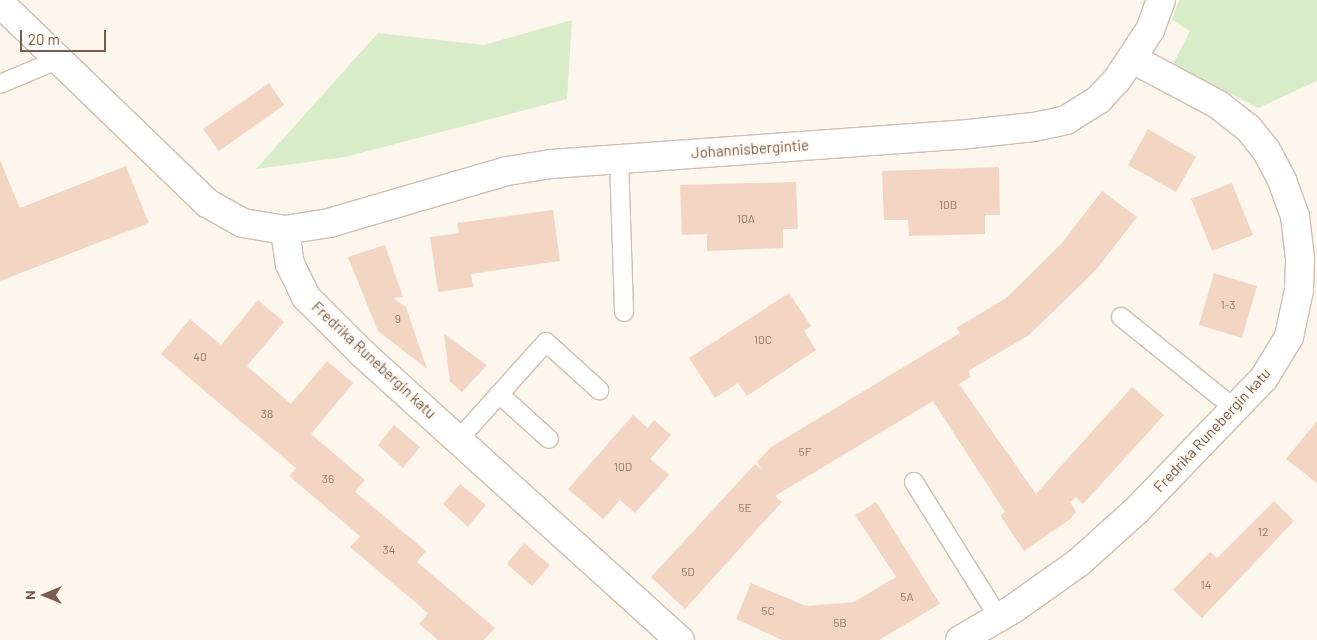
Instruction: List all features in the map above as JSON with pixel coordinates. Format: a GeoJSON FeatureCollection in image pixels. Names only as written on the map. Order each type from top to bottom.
{"type":"FeatureCollection","features":[{"type":"Feature","properties":{"kind":"street","name":"Johannisbergintie"},"geometry":{"type":"LineString","coordinates":[[285,230],[329,223],[507,171],[619,159],[1034,127],[1082,112],[1099,99],[1133,59],[1150,30],[1161,0]]}},
{"type":"Feature","properties":{"kind":"street"},"geometry":{"type":"LineString","coordinates":[[0,3],[57,60],[208,203],[244,223],[285,230]]}},
{"type":"Feature","properties":{"kind":"street","name":"Fredrika Runebergin katu"},"geometry":{"type":"LineString","coordinates":[[960,640],[999,618],[1086,556],[1137,510],[1264,378],[1289,337],[1299,290],[1300,258],[1295,216],[1282,180],[1266,150],[1248,128],[1219,105],[1133,59]]}},
{"type":"Feature","properties":{"kind":"street","name":"Fredrika Runebergin katu"},"geometry":{"type":"LineString","coordinates":[[285,230],[290,264],[306,297],[363,354],[680,640]]}},
{"type":"Feature","properties":{"kind":"lane"},"geometry":{"type":"LineString","coordinates":[[0,84],[57,60]]}},
{"type":"Feature","properties":{"kind":"lane"},"geometry":{"type":"LineString","coordinates":[[619,159],[624,312]]}},
{"type":"Feature","properties":{"kind":"lane"},"geometry":{"type":"LineString","coordinates":[[1121,317],[1235,409]]}},
{"type":"Feature","properties":{"kind":"lane"},"geometry":{"type":"LineString","coordinates":[[459,439],[546,342],[599,390]]}},
{"type":"Feature","properties":{"kind":"lane"},"geometry":{"type":"LineString","coordinates":[[498,394],[549,439]]}},
{"type":"Feature","properties":{"kind":"lane"},"geometry":{"type":"LineString","coordinates":[[914,482],[999,618]]}},
{"type":"Feature","properties":{"kind":"green space"},"geometry":{"type":"Polygon","coordinates":[[[1179,0],[1317,0],[1317,81],[1258,108],[1173,64],[1190,31],[1172,20],[1179,0]]]}},
{"type":"Feature","properties":{"kind":"green space"},"geometry":{"type":"Polygon","coordinates":[[[572,20],[567,99],[345,157],[256,169],[378,33],[484,45],[572,20]]]}},
{"type":"Feature","properties":{"kind":"building"},"geometry":{"type":"Polygon","coordinates":[[[269,83],[284,105],[219,151],[203,129],[269,83]]]}},
{"type":"Feature","properties":{"kind":"building"},"geometry":{"type":"Polygon","coordinates":[[[1148,129],[1196,157],[1176,192],[1128,165],[1148,129]]]}},
{"type":"Feature","properties":{"kind":"building"},"geometry":{"type":"Polygon","coordinates":[[[0,160],[20,208],[126,166],[149,223],[0,281],[0,160]]]}},
{"type":"Feature","properties":{"kind":"building"},"geometry":{"type":"Polygon","coordinates":[[[999,167],[1000,215],[985,215],[985,234],[909,236],[908,220],[884,220],[882,171],[999,167]]]}},
{"type":"Feature","properties":{"kind":"building"},"geometry":{"type":"Polygon","coordinates":[[[796,182],[798,229],[783,229],[783,248],[707,251],[707,234],[682,235],[680,185],[796,182]]]}},
{"type":"Feature","properties":{"kind":"building"},"geometry":{"type":"Polygon","coordinates":[[[1232,183],[1253,235],[1212,251],[1191,199],[1232,183]]]}},
{"type":"Feature","properties":{"kind":"building"},"geometry":{"type":"Polygon","coordinates":[[[1102,191],[1137,217],[1096,270],[1029,335],[968,371],[971,377],[959,384],[1036,494],[1132,387],[1164,415],[1083,504],[1076,497],[1070,502],[1076,512],[1069,520],[1024,551],[1000,515],[1005,512],[933,401],[775,496],[782,502],[685,609],[651,577],[755,464],[762,470],[757,462],[771,447],[960,333],[956,328],[1005,299],[1062,243],[1102,191]]]}},
{"type":"Feature","properties":{"kind":"building"},"geometry":{"type":"Polygon","coordinates":[[[553,210],[560,261],[471,274],[473,287],[438,292],[430,237],[459,233],[457,223],[553,210]]]}},
{"type":"Feature","properties":{"kind":"building"},"geometry":{"type":"Polygon","coordinates":[[[385,245],[403,297],[393,298],[406,307],[427,369],[378,331],[348,257],[385,245]]]}},
{"type":"Feature","properties":{"kind":"building"},"geometry":{"type":"Polygon","coordinates":[[[1214,273],[1257,286],[1242,338],[1199,325],[1214,273]]]}},
{"type":"Feature","properties":{"kind":"building"},"geometry":{"type":"Polygon","coordinates":[[[789,293],[811,326],[804,331],[816,350],[747,396],[738,383],[715,398],[689,358],[789,293]]]}},
{"type":"Feature","properties":{"kind":"building"},"geometry":{"type":"Polygon","coordinates":[[[258,300],[284,322],[247,366],[291,404],[327,361],[353,383],[311,434],[365,480],[355,492],[426,551],[417,562],[495,628],[484,640],[438,640],[419,624],[428,613],[350,547],[360,536],[289,476],[296,468],[161,354],[190,319],[221,345],[258,300]]]}},
{"type":"Feature","properties":{"kind":"building"},"geometry":{"type":"Polygon","coordinates":[[[444,334],[487,365],[462,392],[450,382],[444,334]]]}},
{"type":"Feature","properties":{"kind":"building"},"geometry":{"type":"Polygon","coordinates":[[[633,415],[648,428],[654,420],[671,435],[650,459],[669,475],[635,513],[620,500],[603,519],[568,489],[633,415]]]}},
{"type":"Feature","properties":{"kind":"building"},"geometry":{"type":"Polygon","coordinates":[[[1317,421],[1317,483],[1286,459],[1317,421]]]}},
{"type":"Feature","properties":{"kind":"building"},"geometry":{"type":"Polygon","coordinates":[[[394,425],[420,447],[403,468],[378,445],[394,425]]]}},
{"type":"Feature","properties":{"kind":"building"},"geometry":{"type":"Polygon","coordinates":[[[460,484],[486,505],[468,527],[443,504],[460,484]]]}},
{"type":"Feature","properties":{"kind":"building"},"geometry":{"type":"Polygon","coordinates":[[[1274,501],[1294,521],[1202,618],[1173,590],[1210,552],[1217,558],[1274,501]]]}},
{"type":"Feature","properties":{"kind":"building"},"geometry":{"type":"Polygon","coordinates":[[[876,502],[940,604],[879,640],[782,640],[736,619],[751,583],[806,606],[854,602],[896,577],[855,515],[876,502]]]}},
{"type":"Feature","properties":{"kind":"building"},"geometry":{"type":"Polygon","coordinates":[[[524,543],[550,565],[532,586],[507,564],[524,543]]]}}]}
